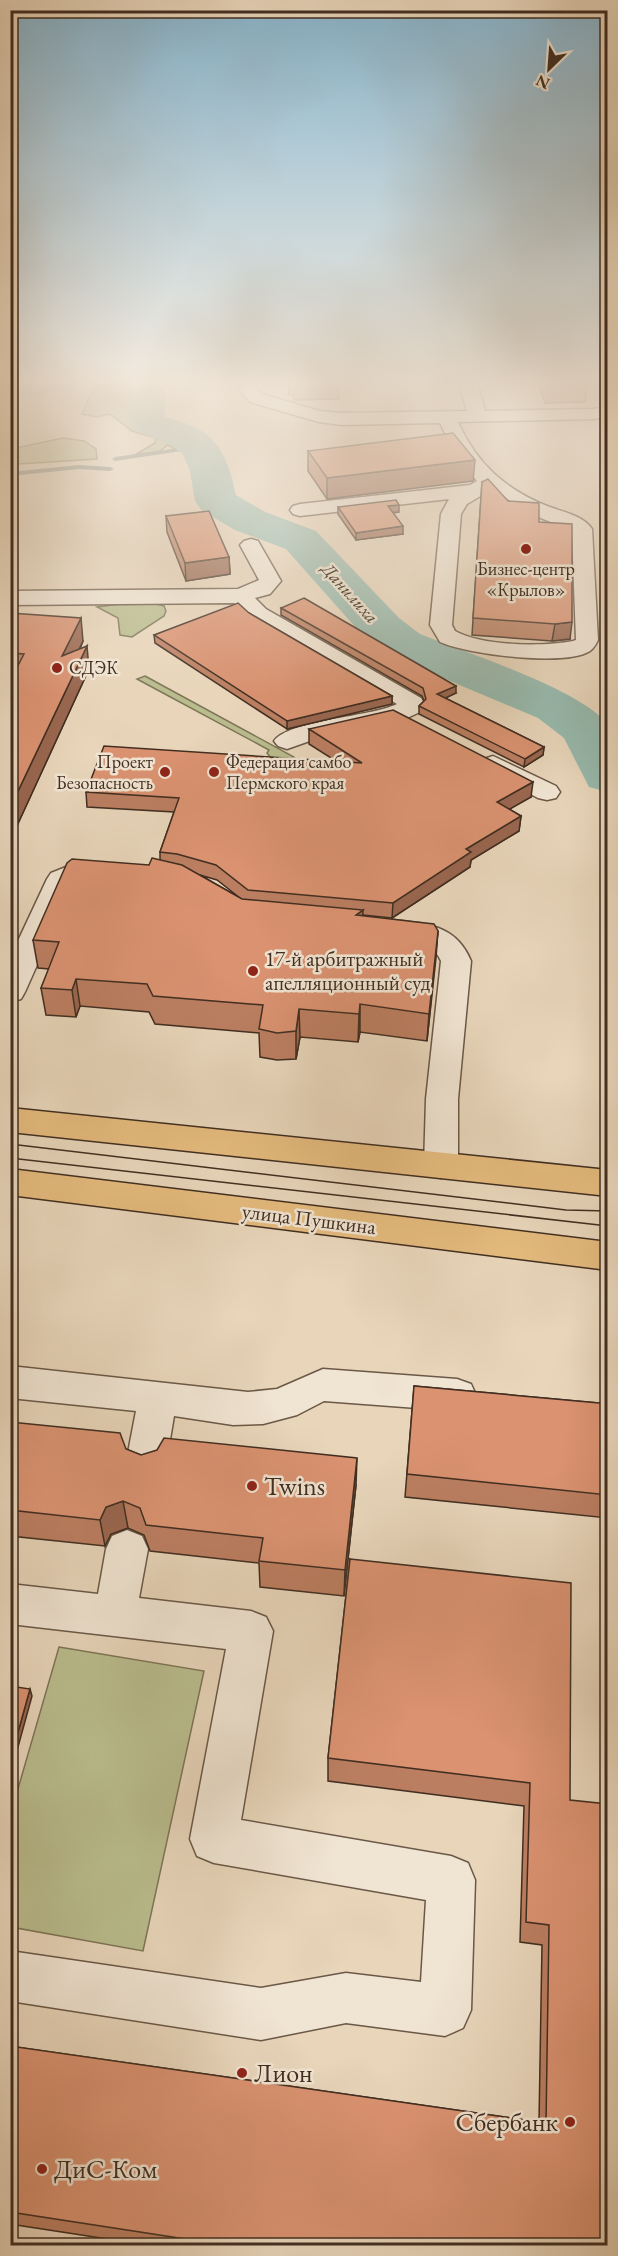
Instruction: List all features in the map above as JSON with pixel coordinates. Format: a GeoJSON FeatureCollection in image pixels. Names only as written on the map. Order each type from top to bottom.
{"type":"FeatureCollection","features":[{"type":"Feature","properties":{"kind":"main road"},"geometry":{"type":"LineString","coordinates":[[10,1120],[608,1183]]}},
{"type":"Feature","properties":{"kind":"main road","name":"улица Пушкина"},"geometry":{"type":"LineString","coordinates":[[10,1182],[608,1256]]}},
{"type":"Feature","properties":{"kind":"lane"},"geometry":{"type":"LineString","coordinates":[[300,510],[480,487],[582,529],[587,640],[581,647],[557,651],[491,647],[464,643],[446,636],[441,625],[451,514],[459,500],[480,487]]}},
{"type":"Feature","properties":{"kind":"lane"},"geometry":{"type":"LineString","coordinates":[[10,598],[240,596],[262,589],[270,581],[251,545]]}},
{"type":"Feature","properties":{"kind":"lane"},"geometry":{"type":"LineString","coordinates":[[240,596],[258,614],[407,698],[412,703],[411,707],[396,714],[324,728],[287,741]]}},
{"type":"Feature","properties":{"kind":"lane"},"geometry":{"type":"LineString","coordinates":[[396,714],[426,730]]}},
{"type":"Feature","properties":{"kind":"lane"},"geometry":{"type":"LineString","coordinates":[[477,756],[547,792]]}},
{"type":"Feature","properties":{"kind":"lane"},"geometry":{"type":"LineString","coordinates":[[10,992],[61,879],[71,873],[80,872],[124,876]]}},
{"type":"Feature","properties":{"kind":"lane"},"geometry":{"type":"LineString","coordinates":[[365,927],[423,932],[442,939],[456,961],[442,1099],[441,1166]]}},
{"type":"Feature","properties":{"kind":"lane"},"geometry":{"type":"LineString","coordinates":[[10,1382],[251,1409],[293,1400],[304,1390],[322,1385],[341,1384],[490,1398]]}},
{"type":"Feature","properties":{"kind":"lane"},"geometry":{"type":"LineString","coordinates":[[146,1463],[158,1397]]}},
{"type":"Feature","properties":{"kind":"lane"},"geometry":{"type":"LineString","coordinates":[[115,1615],[127,1549]]}},
{"type":"Feature","properties":{"kind":"lane"},"geometry":{"type":"LineString","coordinates":[[10,1604],[251,1631],[214,1839],[451,1880],[445,2010],[346,1998],[261,2014],[10,1976]]}},
{"type":"Feature","properties":{"kind":"green space"},"geometry":{"type":"Polygon","coordinates":[[[143,601],[164,606],[166,611],[164,616],[132,637],[120,635],[118,618],[97,607],[143,601]]]}},
{"type":"Feature","properties":{"kind":"green space"},"geometry":{"type":"Polygon","coordinates":[[[145,676],[294,757],[299,762],[270,757],[267,753],[269,750],[137,679],[145,676]]]}},
{"type":"Feature","properties":{"kind":"green space"},"geometry":{"type":"Polygon","coordinates":[[[59,1647],[204,1671],[143,1951],[11,1927],[11,1813],[59,1647]]]}},
{"type":"Feature","properties":{"kind":"building"},"geometry":{"type":"Polygon","coordinates":[[[482,484],[493,484],[508,501],[539,503],[539,522],[572,524],[572,622],[555,624],[473,618],[482,484]]]}},
{"type":"Feature","properties":{"kind":"building"},"geometry":{"type":"Polygon","coordinates":[[[396,500],[399,505],[388,506],[403,526],[356,533],[338,507],[396,500]]]}},
{"type":"Feature","properties":{"kind":"building"},"geometry":{"type":"Polygon","coordinates":[[[209,511],[229,557],[185,563],[166,516],[209,511]]]}},
{"type":"Feature","properties":{"kind":"building"},"geometry":{"type":"Polygon","coordinates":[[[304,598],[456,686],[437,694],[544,747],[525,759],[419,706],[426,699],[423,688],[281,608],[304,598]]]}},
{"type":"Feature","properties":{"kind":"building"},"geometry":{"type":"Polygon","coordinates":[[[238,603],[249,613],[392,696],[287,721],[154,635],[238,603]]]}},
{"type":"Feature","properties":{"kind":"building"},"geometry":{"type":"Polygon","coordinates":[[[10,613],[81,618],[62,656],[87,646],[10,808],[10,681],[24,654],[10,653],[10,613]]]}},
{"type":"Feature","properties":{"kind":"building"},"geometry":{"type":"Polygon","coordinates":[[[393,710],[533,782],[497,802],[521,816],[466,849],[471,852],[393,903],[248,890],[216,865],[177,854],[160,852],[179,798],[86,792],[104,746],[362,763],[309,729],[393,710]]]}},
{"type":"Feature","properties":{"kind":"building","name":"17-й арбитражный апелляционный суд"},"geometry":{"type":"Polygon","coordinates":[[[152,858],[182,865],[242,899],[363,910],[356,915],[434,924],[438,931],[429,1014],[360,1004],[359,1014],[299,1009],[296,1031],[277,1033],[259,1029],[263,1005],[153,996],[147,984],[76,979],[72,990],[41,988],[59,942],[33,940],[67,863],[72,859],[149,865],[152,858]]]}},
{"type":"Feature","properties":{"kind":"building"},"geometry":{"type":"Polygon","coordinates":[[[414,1386],[608,1402],[608,1495],[407,1474],[414,1386]]]}},
{"type":"Feature","properties":{"kind":"building"},"geometry":{"type":"Polygon","coordinates":[[[10,1422],[120,1433],[126,1449],[141,1455],[157,1450],[164,1438],[357,1458],[345,1570],[259,1561],[263,1538],[146,1525],[140,1508],[123,1501],[106,1507],[100,1520],[10,1510],[10,1422]]]}},
{"type":"Feature","properties":{"kind":"building"},"geometry":{"type":"Polygon","coordinates":[[[350,1559],[571,1583],[570,1800],[608,1804],[608,2246],[231,2246],[10,2212],[10,2046],[546,2123],[549,1925],[526,1922],[530,1783],[328,1758],[350,1559]]]}},
{"type":"Feature","properties":{"kind":"building"},"geometry":{"type":"Polygon","coordinates":[[[10,1686],[30,1689],[10,1761],[10,1686]]]}},
{"type":"Feature","properties":{"kind":"waterway","name":"Данилиха"},"geometry":{"type":"LineString","coordinates":[[213,484],[216,501],[250,521],[301,540],[382,628],[403,644],[556,707],[579,723],[590,737],[608,776]]}},
{"type":"Feature","properties":{"kind":"tram line"},"geometry":{"type":"LineString","coordinates":[[10,1144],[566,1210],[608,1211]]}},
{"type":"Feature","properties":{"kind":"tram line"},"geometry":{"type":"LineString","coordinates":[[10,1158],[608,1226]]}},
{"type":"Feature","properties":{"kind":"place","name":"Бизнес-центр «Крылов»"},"geometry":{"type":"Point","coordinates":[526,549]}},
{"type":"Feature","properties":{"kind":"place","name":"СДЭК"},"geometry":{"type":"Point","coordinates":[57,668]}},
{"type":"Feature","properties":{"kind":"place","name":"Проект Безопасность"},"geometry":{"type":"Point","coordinates":[165,772]}},
{"type":"Feature","properties":{"kind":"place","name":"Федерация самбо Пермского края"},"geometry":{"type":"Point","coordinates":[214,772]}},
{"type":"Feature","properties":{"kind":"place","name":"17-й арбитражный апелляционный суд"},"geometry":{"type":"Point","coordinates":[253,971]}},
{"type":"Feature","properties":{"kind":"place","name":"Twins"},"geometry":{"type":"Point","coordinates":[252,1486]}},
{"type":"Feature","properties":{"kind":"place","name":"Лион"},"geometry":{"type":"Point","coordinates":[242,2073]}},
{"type":"Feature","properties":{"kind":"place","name":"Сбербанк"},"geometry":{"type":"Point","coordinates":[570,2122]}},
{"type":"Feature","properties":{"kind":"place","name":"ДиС-Ком"},"geometry":{"type":"Point","coordinates":[42,2169]}}]}
